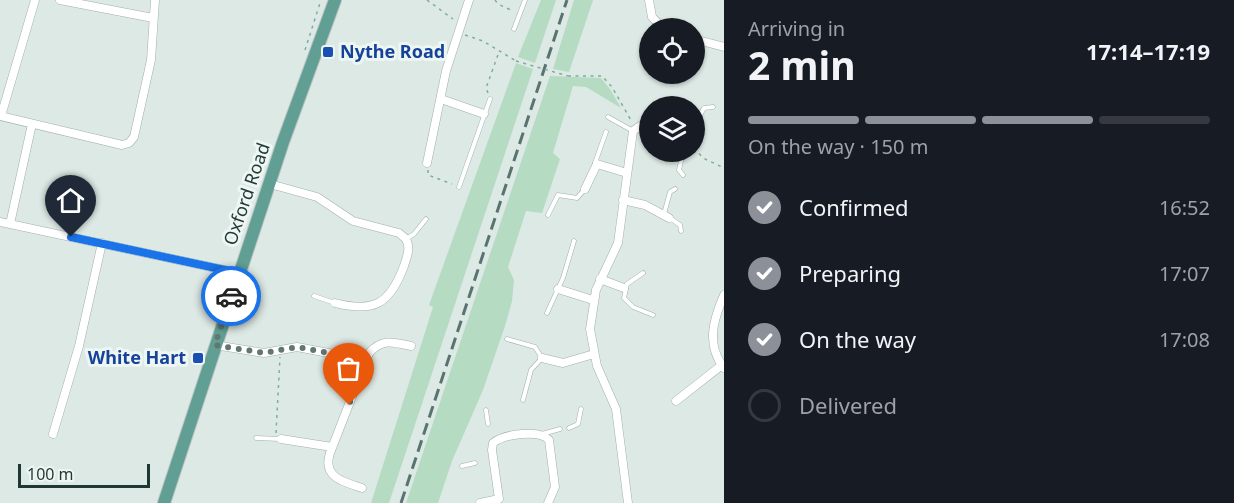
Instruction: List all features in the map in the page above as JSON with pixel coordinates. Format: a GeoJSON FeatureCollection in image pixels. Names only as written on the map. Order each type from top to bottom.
{"type":"FeatureCollection","features":[{"type":"Feature","properties":{"kind":"main road","name":"Oxford Road"},"geometry":{"type":"LineString","coordinates":[[164,503],[239,273],[335,0]]}},
{"type":"Feature","properties":{"kind":"street"},"geometry":{"type":"LineString","coordinates":[[35,0],[0,116],[122,145],[129,143],[135,136],[150,70],[155,0]]}},
{"type":"Feature","properties":{"kind":"street"},"geometry":{"type":"LineString","coordinates":[[60,0],[153,18]]}},
{"type":"Feature","properties":{"kind":"street"},"geometry":{"type":"LineString","coordinates":[[428,163],[441,99],[469,0]]}},
{"type":"Feature","properties":{"kind":"street"},"geometry":{"type":"LineString","coordinates":[[649,0],[653,18]]}},
{"type":"Feature","properties":{"kind":"street"},"geometry":{"type":"LineString","coordinates":[[705,42],[724,47]]}},
{"type":"Feature","properties":{"kind":"street"},"geometry":{"type":"LineString","coordinates":[[441,99],[484,114]]}},
{"type":"Feature","properties":{"kind":"street"},"geometry":{"type":"LineString","coordinates":[[10,224],[32,124]]}},
{"type":"Feature","properties":{"kind":"street"},"geometry":{"type":"LineString","coordinates":[[628,503],[613,398],[594,354],[590,329],[593,300],[600,279],[618,243],[627,172],[635,129],[639,127]]}},
{"type":"Feature","properties":{"kind":"street"},"geometry":{"type":"LineString","coordinates":[[585,189],[594,166],[602,164],[627,172]]}},
{"type":"Feature","properties":{"kind":"street"},"geometry":{"type":"LineString","coordinates":[[270,184],[317,197],[350,220],[399,232],[406,238],[408,253],[398,281],[385,300],[362,307],[335,303]]}},
{"type":"Feature","properties":{"kind":"street"},"geometry":{"type":"LineString","coordinates":[[623,200],[645,205],[667,216]]}},
{"type":"Feature","properties":{"kind":"street"},"geometry":{"type":"LineString","coordinates":[[0,222],[239,273]]}},
{"type":"Feature","properties":{"kind":"street"},"geometry":{"type":"LineString","coordinates":[[53,434],[77,353],[102,243]]}},
{"type":"Feature","properties":{"kind":"street"},"geometry":{"type":"LineString","coordinates":[[600,279],[624,288]]}},
{"type":"Feature","properties":{"kind":"street"},"geometry":{"type":"LineString","coordinates":[[558,289],[593,300]]}},
{"type":"Feature","properties":{"kind":"street"},"geometry":{"type":"LineString","coordinates":[[676,401],[723,367],[714,345],[712,330],[724,295]]}},
{"type":"Feature","properties":{"kind":"street"},"geometry":{"type":"LineString","coordinates":[[362,488],[339,481],[331,474],[328,463],[332,447],[365,360],[374,348],[383,341],[411,346]]}},
{"type":"Feature","properties":{"kind":"street"},"geometry":{"type":"LineString","coordinates":[[215,345],[259,353],[297,347],[365,360]]}},
{"type":"Feature","properties":{"kind":"street"},"geometry":{"type":"LineString","coordinates":[[542,358],[563,363],[594,354]]}},
{"type":"Feature","properties":{"kind":"street"},"geometry":{"type":"LineString","coordinates":[[480,503],[499,501],[489,460],[491,441],[542,434],[549,440],[555,487],[548,503]]}},
{"type":"Feature","properties":{"kind":"street"},"geometry":{"type":"LineString","coordinates":[[278,439],[332,447]]}},
{"type":"Feature","properties":{"kind":"lane"},"geometry":{"type":"LineString","coordinates":[[513,29],[525,0]]}},
{"type":"Feature","properties":{"kind":"lane"},"geometry":{"type":"LineString","coordinates":[[459,187],[490,99]]}},
{"type":"Feature","properties":{"kind":"lane"},"geometry":{"type":"LineString","coordinates":[[705,108],[713,107]]}},
{"type":"Feature","properties":{"kind":"lane"},"geometry":{"type":"LineString","coordinates":[[608,117],[635,129]]}},
{"type":"Feature","properties":{"kind":"lane"},"geometry":{"type":"LineString","coordinates":[[594,166],[606,132]]}},
{"type":"Feature","properties":{"kind":"lane"},"geometry":{"type":"LineString","coordinates":[[681,162],[679,170],[683,176]]}},
{"type":"Feature","properties":{"kind":"lane"},"geometry":{"type":"LineString","coordinates":[[548,214],[558,195],[577,198],[585,189]]}},
{"type":"Feature","properties":{"kind":"lane"},"geometry":{"type":"LineString","coordinates":[[675,189],[670,192],[667,216],[680,225],[681,231]]}},
{"type":"Feature","properties":{"kind":"lane"},"geometry":{"type":"LineString","coordinates":[[406,238],[426,219]]}},
{"type":"Feature","properties":{"kind":"lane"},"geometry":{"type":"LineString","coordinates":[[547,313],[558,289],[574,241]]}},
{"type":"Feature","properties":{"kind":"lane"},"geometry":{"type":"LineString","coordinates":[[643,273],[630,280],[624,288],[624,298],[628,304],[653,315]]}},
{"type":"Feature","properties":{"kind":"lane"},"geometry":{"type":"LineString","coordinates":[[314,296],[335,303]]}},
{"type":"Feature","properties":{"kind":"lane"},"geometry":{"type":"LineString","coordinates":[[507,339],[535,347],[542,358],[531,370],[523,400]]}},
{"type":"Feature","properties":{"kind":"lane"},"geometry":{"type":"LineString","coordinates":[[569,428],[578,424],[581,409]]}},
{"type":"Feature","properties":{"kind":"lane"},"geometry":{"type":"LineString","coordinates":[[486,410],[488,424]]}},
{"type":"Feature","properties":{"kind":"lane"},"geometry":{"type":"LineString","coordinates":[[542,434],[560,429]]}},
{"type":"Feature","properties":{"kind":"lane"},"geometry":{"type":"LineString","coordinates":[[256,438],[278,439]]}},
{"type":"Feature","properties":{"kind":"lane"},"geometry":{"type":"LineString","coordinates":[[462,466],[475,463]]}},
{"type":"Feature","properties":{"kind":"path"},"geometry":{"type":"LineString","coordinates":[[427,0],[460,29],[516,61],[568,76],[602,76],[612,87],[635,129]]}},
{"type":"Feature","properties":{"kind":"path"},"geometry":{"type":"LineString","coordinates":[[435,6],[437,0]]}},
{"type":"Feature","properties":{"kind":"path"},"geometry":{"type":"LineString","coordinates":[[495,0],[498,4],[520,13]]}},
{"type":"Feature","properties":{"kind":"path"},"geometry":{"type":"LineString","coordinates":[[490,99],[486,88],[499,51]]}},
{"type":"Feature","properties":{"kind":"path"},"geometry":{"type":"LineString","coordinates":[[705,159],[724,168]]}},
{"type":"Feature","properties":{"kind":"path"},"geometry":{"type":"LineString","coordinates":[[428,163],[428,176],[459,187]]}},
{"type":"Feature","properties":{"kind":"path"},"geometry":{"type":"LineString","coordinates":[[278,439],[280,350]]}},
{"type":"Feature","properties":{"kind":"green space"},"geometry":{"type":"Polygon","coordinates":[[[541,0],[556,0],[535,63],[518,57],[541,0]]]}},
{"type":"Feature","properties":{"kind":"green space"},"geometry":{"type":"Polygon","coordinates":[[[574,0],[593,0],[569,72],[553,69],[574,0]]]}},
{"type":"Feature","properties":{"kind":"green space"},"geometry":{"type":"Polygon","coordinates":[[[516,63],[533,69],[389,503],[371,503],[433,307],[429,305],[516,63]]]}},
{"type":"Feature","properties":{"kind":"green space"},"geometry":{"type":"Polygon","coordinates":[[[550,76],[601,78],[621,108],[586,87],[573,86],[553,153],[560,159],[542,213],[526,211],[508,267],[514,280],[512,301],[505,326],[483,390],[452,461],[438,503],[406,503],[550,76]]]}},
{"type":"Feature","properties":{"kind":"railway"},"geometry":{"type":"LineString","coordinates":[[401,503],[567,0]]}},
{"type":"Feature","properties":{"kind":"way so far"},"geometry":{"type":"LineString","coordinates":[[231,296],[215,345],[264,353],[297,347],[365,360],[349,405]]}},
{"type":"Feature","properties":{"kind":"place","name":"Nythe Road"},"geometry":{"type":"Point","coordinates":[328,52]}},
{"type":"Feature","properties":{"kind":"place","name":"White Hart"},"geometry":{"type":"Point","coordinates":[198,358]}},
{"type":"Feature","properties":{"kind":"route"},"geometry":{"type":"LineString","coordinates":[[71,237],[239,273],[231,296]]}}]}
